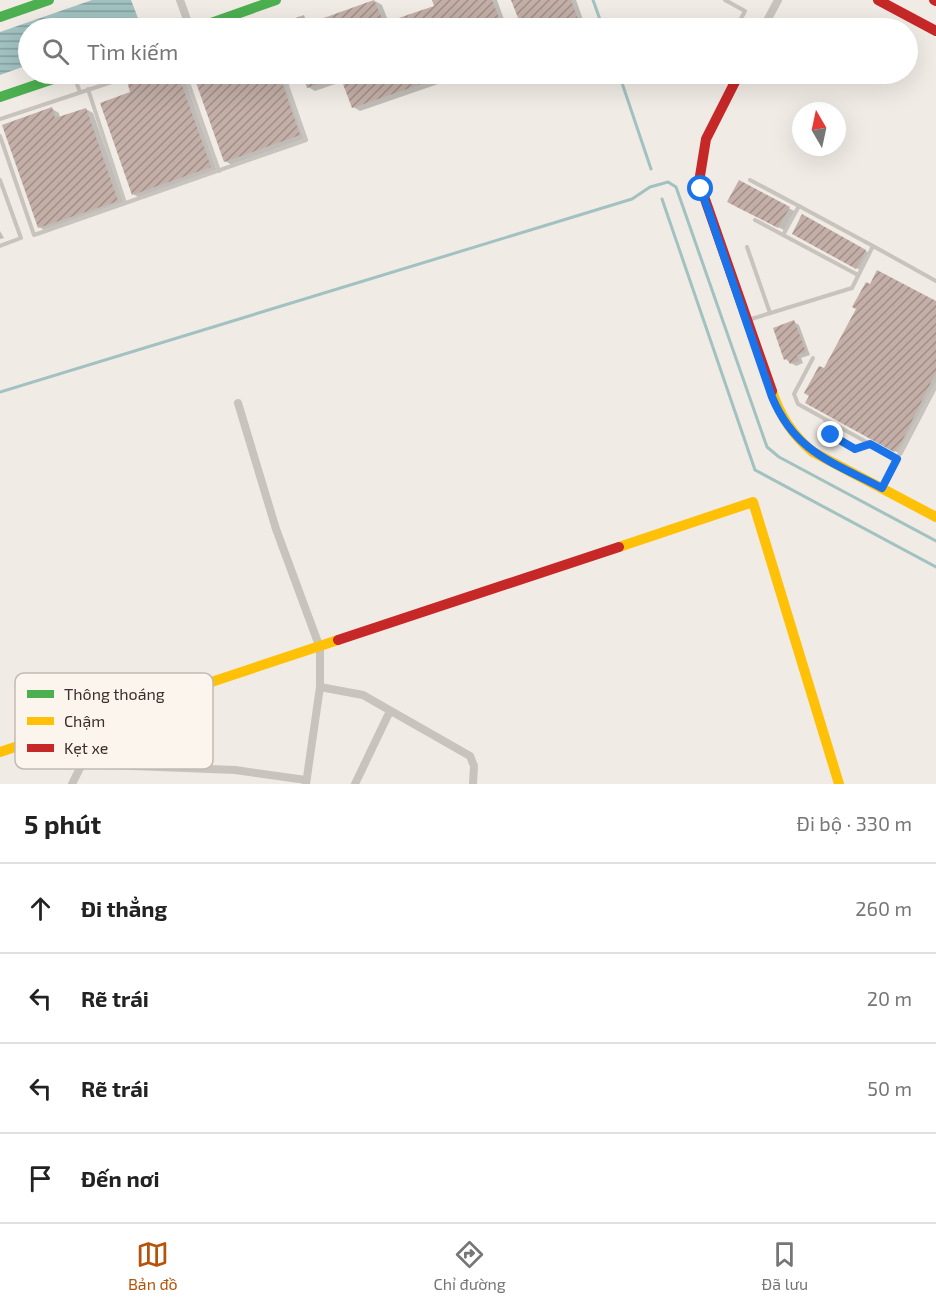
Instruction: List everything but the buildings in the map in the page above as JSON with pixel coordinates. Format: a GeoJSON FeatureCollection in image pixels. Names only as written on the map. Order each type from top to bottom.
{"type":"FeatureCollection","features":[{"type":"Feature","properties":{"kind":"street"},"geometry":{"type":"LineString","coordinates":[[0,17],[50,0]]}},
{"type":"Feature","properties":{"kind":"street"},"geometry":{"type":"LineString","coordinates":[[180,0],[186,18]]}},
{"type":"Feature","properties":{"kind":"street"},"geometry":{"type":"LineString","coordinates":[[225,18],[276,0]]}},
{"type":"Feature","properties":{"kind":"street"},"geometry":{"type":"LineString","coordinates":[[768,18],[778,0]]}},
{"type":"Feature","properties":{"kind":"street"},"geometry":{"type":"LineString","coordinates":[[878,0],[912,18]]}},
{"type":"Feature","properties":{"kind":"street"},"geometry":{"type":"LineString","coordinates":[[918,21],[936,31]]}},
{"type":"Feature","properties":{"kind":"street"},"geometry":{"type":"LineString","coordinates":[[0,97],[38,84]]}},
{"type":"Feature","properties":{"kind":"street"},"geometry":{"type":"LineString","coordinates":[[734,84],[705,139],[699,173],[704,199],[772,397],[785,424],[806,447],[936,517]]}},
{"type":"Feature","properties":{"kind":"street"},"geometry":{"type":"LineString","coordinates":[[210,769],[235,770],[306,782],[320,687],[317,642],[276,529],[238,404]]}},
{"type":"Feature","properties":{"kind":"street"},"geometry":{"type":"LineString","coordinates":[[213,679],[317,642],[753,502],[839,784]]}},
{"type":"Feature","properties":{"kind":"street"},"geometry":{"type":"LineString","coordinates":[[320,687],[363,695],[470,756],[474,766],[472,784]]}},
{"type":"Feature","properties":{"kind":"street"},"geometry":{"type":"LineString","coordinates":[[355,784],[390,711]]}},
{"type":"Feature","properties":{"kind":"street"},"geometry":{"type":"LineString","coordinates":[[0,752],[15,747]]}},
{"type":"Feature","properties":{"kind":"street"},"geometry":{"type":"LineString","coordinates":[[72,784],[80,769]]}},
{"type":"Feature","properties":{"kind":"lane"},"geometry":{"type":"LineString","coordinates":[[725,0],[745,11],[741,18]]}},
{"type":"Feature","properties":{"kind":"lane"},"geometry":{"type":"LineString","coordinates":[[77,84],[80,92]]}},
{"type":"Feature","properties":{"kind":"lane"},"geometry":{"type":"LineString","coordinates":[[0,119],[104,84]]}},
{"type":"Feature","properties":{"kind":"lane"},"geometry":{"type":"LineString","coordinates":[[189,84],[219,171]]}},
{"type":"Feature","properties":{"kind":"lane"},"geometry":{"type":"LineString","coordinates":[[0,136],[34,235],[306,140],[286,84]]}},
{"type":"Feature","properties":{"kind":"lane"},"geometry":{"type":"LineString","coordinates":[[88,89],[125,203]]}},
{"type":"Feature","properties":{"kind":"lane"},"geometry":{"type":"LineString","coordinates":[[0,180],[21,238],[0,246]]}},
{"type":"Feature","properties":{"kind":"lane"},"geometry":{"type":"LineString","coordinates":[[750,180],[936,281]]}},
{"type":"Feature","properties":{"kind":"lane"},"geometry":{"type":"LineString","coordinates":[[783,234],[799,206]]}},
{"type":"Feature","properties":{"kind":"lane"},"geometry":{"type":"LineString","coordinates":[[755,220],[858,275]]}},
{"type":"Feature","properties":{"kind":"lane"},"geometry":{"type":"LineString","coordinates":[[747,320],[852,288],[873,246]]}},
{"type":"Feature","properties":{"kind":"lane"},"geometry":{"type":"LineString","coordinates":[[747,247],[770,313]]}},
{"type":"Feature","properties":{"kind":"lane"},"geometry":{"type":"LineString","coordinates":[[813,358],[794,394],[798,404],[897,459]]}},
{"type":"Feature","properties":{"kind":"lane"},"geometry":{"type":"LineString","coordinates":[[882,488],[936,386]]}},
{"type":"Feature","properties":{"kind":"lane"},"geometry":{"type":"LineString","coordinates":[[825,419],[831,435],[855,449],[870,444]]}},
{"type":"Feature","properties":{"kind":"water"},"geometry":{"type":"Polygon","coordinates":[[[92,0],[131,0],[138,18],[40,18],[92,0]]]}},
{"type":"Feature","properties":{"kind":"water"},"geometry":{"type":"Polygon","coordinates":[[[18,26],[18,69],[0,75],[0,32],[18,26]]]}},
{"type":"Feature","properties":{"kind":"waterway"},"geometry":{"type":"LineString","coordinates":[[593,0],[599,18]]}},
{"type":"Feature","properties":{"kind":"waterway"},"geometry":{"type":"LineString","coordinates":[[622,84],[651,169]]}},
{"type":"Feature","properties":{"kind":"waterway"},"geometry":{"type":"LineString","coordinates":[[0,392],[632,199],[650,187],[668,182],[676,187],[767,447],[779,457],[936,541]]}},
{"type":"Feature","properties":{"kind":"waterway"},"geometry":{"type":"LineString","coordinates":[[662,199],[755,470],[936,567]]}},
{"type":"Feature","properties":{"kind":"traffic: fast"},"geometry":{"type":"LineString","coordinates":[[0,17],[49,0]]}},
{"type":"Feature","properties":{"kind":"traffic: fast"},"geometry":{"type":"LineString","coordinates":[[225,18],[276,0]]}},
{"type":"Feature","properties":{"kind":"traffic: fast"},"geometry":{"type":"LineString","coordinates":[[0,97],[38,84]]}},
{"type":"Feature","properties":{"kind":"traffic: slow"},"geometry":{"type":"LineString","coordinates":[[772,391],[788,424],[813,452],[936,517]]}},
{"type":"Feature","properties":{"kind":"traffic: slow"},"geometry":{"type":"LineString","coordinates":[[619,547],[753,502],[839,784]]}},
{"type":"Feature","properties":{"kind":"traffic: slow"},"geometry":{"type":"LineString","coordinates":[[213,681],[338,640]]}},
{"type":"Feature","properties":{"kind":"traffic: slow"},"geometry":{"type":"LineString","coordinates":[[0,752],[15,747]]}},
{"type":"Feature","properties":{"kind":"traffic: jam"},"geometry":{"type":"LineString","coordinates":[[878,0],[912,18]]}},
{"type":"Feature","properties":{"kind":"traffic: jam"},"geometry":{"type":"LineString","coordinates":[[918,21],[936,31]]}},
{"type":"Feature","properties":{"kind":"traffic: jam"},"geometry":{"type":"LineString","coordinates":[[734,84],[706,139],[699,182],[772,391]]}},
{"type":"Feature","properties":{"kind":"traffic: jam"},"geometry":{"type":"LineString","coordinates":[[338,640],[619,547]]}},
{"type":"Feature","properties":{"kind":"route"},"geometry":{"type":"LineString","coordinates":[[701,189],[772,397],[785,424],[813,452],[882,488],[897,459],[870,444],[855,449],[831,435]]}}]}
